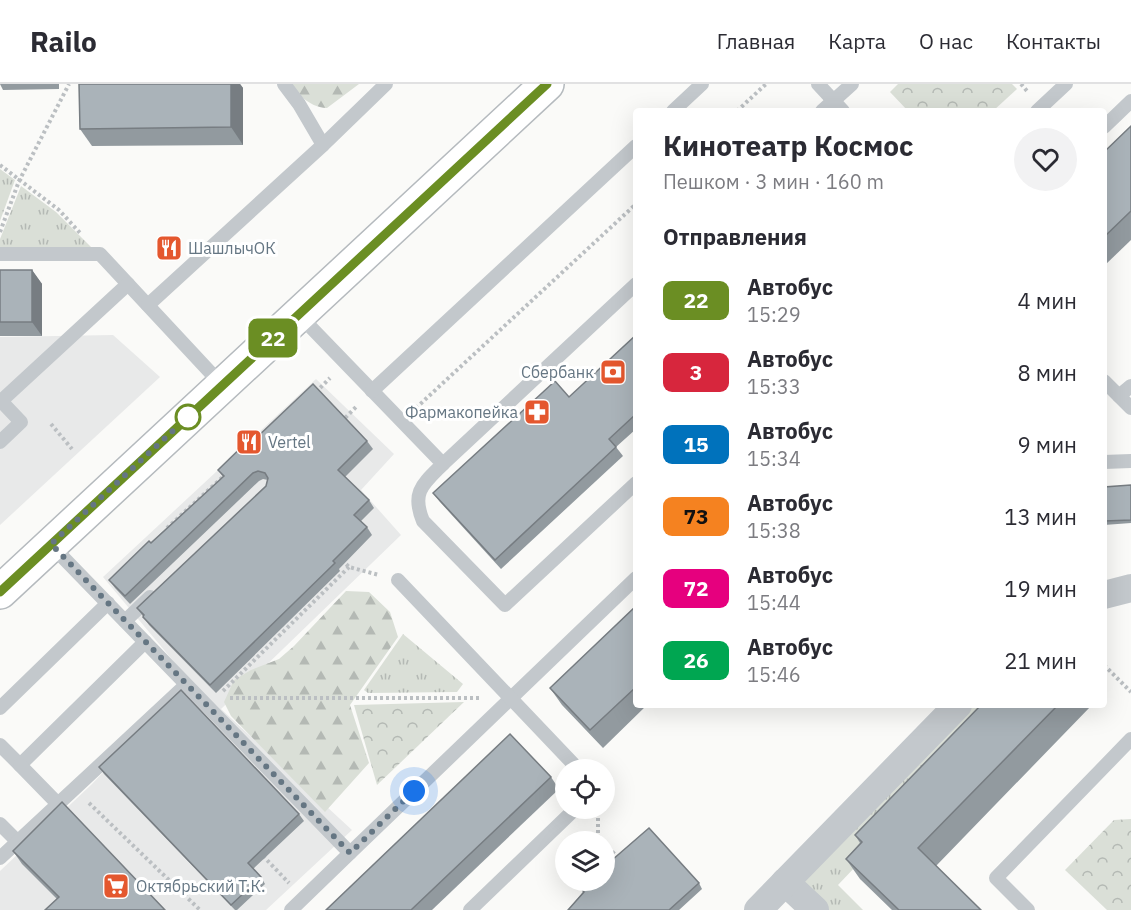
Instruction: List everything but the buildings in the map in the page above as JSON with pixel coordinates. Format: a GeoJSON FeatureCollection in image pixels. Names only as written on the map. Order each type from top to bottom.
{"type":"FeatureCollection","features":[{"type":"Feature","properties":{"kind":"main road"},"geometry":{"type":"LineString","coordinates":[[0,592],[546,84]]}},
{"type":"Feature","properties":{"kind":"street"},"geometry":{"type":"LineString","coordinates":[[1107,593],[1131,588]]}},
{"type":"Feature","properties":{"kind":"street"},"geometry":{"type":"LineString","coordinates":[[758,910],[955,708]]}},
{"type":"Feature","properties":{"kind":"street"},"geometry":{"type":"LineString","coordinates":[[785,882],[814,910]]}},
{"type":"Feature","properties":{"kind":"lane"},"geometry":{"type":"LineString","coordinates":[[284,84],[299,104],[323,145]]}},
{"type":"Feature","properties":{"kind":"lane"},"geometry":{"type":"LineString","coordinates":[[148,305],[323,145],[386,84]]}},
{"type":"Feature","properties":{"kind":"lane"},"geometry":{"type":"LineString","coordinates":[[676,108],[702,84]]}},
{"type":"Feature","properties":{"kind":"lane"},"geometry":{"type":"LineString","coordinates":[[818,84],[838,106],[852,84]]}},
{"type":"Feature","properties":{"kind":"lane"},"geometry":{"type":"LineString","coordinates":[[1040,108],[1066,84]]}},
{"type":"Feature","properties":{"kind":"lane"},"geometry":{"type":"LineString","coordinates":[[1107,124],[1131,101]]}},
{"type":"Feature","properties":{"kind":"lane"},"geometry":{"type":"LineString","coordinates":[[372,391],[633,149]]}},
{"type":"Feature","properties":{"kind":"lane"},"geometry":{"type":"LineString","coordinates":[[0,254],[100,254],[222,385]]}},
{"type":"Feature","properties":{"kind":"lane"},"geometry":{"type":"LineString","coordinates":[[0,442],[21,422],[1,401],[128,284]]}},
{"type":"Feature","properties":{"kind":"lane"},"geometry":{"type":"LineString","coordinates":[[633,287],[423,484],[416,505],[423,521],[504,605],[633,486]]}},
{"type":"Feature","properties":{"kind":"lane"},"geometry":{"type":"LineString","coordinates":[[298,315],[443,464]]}},
{"type":"Feature","properties":{"kind":"lane"},"geometry":{"type":"LineString","coordinates":[[1107,384],[1131,408]]}},
{"type":"Feature","properties":{"kind":"lane"},"geometry":{"type":"LineString","coordinates":[[1119,396],[1131,386]]}},
{"type":"Feature","properties":{"kind":"lane"},"geometry":{"type":"LineString","coordinates":[[1107,462],[1131,461]]}},
{"type":"Feature","properties":{"kind":"lane"},"geometry":{"type":"LineString","coordinates":[[51,544],[350,853]]}},
{"type":"Feature","properties":{"kind":"lane"},"geometry":{"type":"LineString","coordinates":[[398,580],[569,759]]}},
{"type":"Feature","properties":{"kind":"lane"},"geometry":{"type":"LineString","coordinates":[[291,910],[633,581]]}},
{"type":"Feature","properties":{"kind":"lane"},"geometry":{"type":"LineString","coordinates":[[125,621],[158,590]]}},
{"type":"Feature","properties":{"kind":"lane"},"geometry":{"type":"LineString","coordinates":[[0,708],[108,603]]}},
{"type":"Feature","properties":{"kind":"lane"},"geometry":{"type":"LineString","coordinates":[[20,765],[146,642]]}},
{"type":"Feature","properties":{"kind":"lane"},"geometry":{"type":"LineString","coordinates":[[0,858],[186,685]]}},
{"type":"Feature","properties":{"kind":"lane"},"geometry":{"type":"LineString","coordinates":[[1028,910],[996,878],[1131,739]]}},
{"type":"Feature","properties":{"kind":"lane"},"geometry":{"type":"LineString","coordinates":[[0,745],[58,804]]}},
{"type":"Feature","properties":{"kind":"lane"},"geometry":{"type":"LineString","coordinates":[[470,910],[565,819]]}},
{"type":"Feature","properties":{"kind":"lane"},"geometry":{"type":"LineString","coordinates":[[0,824],[17,841]]}},
{"type":"Feature","properties":{"kind":"path"},"geometry":{"type":"LineString","coordinates":[[0,232],[19,181],[69,84]]}},
{"type":"Feature","properties":{"kind":"path"},"geometry":{"type":"LineString","coordinates":[[740,108],[766,84]]}},
{"type":"Feature","properties":{"kind":"path"},"geometry":{"type":"LineString","coordinates":[[0,165],[59,210],[100,254]]}},
{"type":"Feature","properties":{"kind":"path"},"geometry":{"type":"LineString","coordinates":[[402,421],[633,207]]}},
{"type":"Feature","properties":{"kind":"path"},"geometry":{"type":"LineString","coordinates":[[311,396],[346,364]]}},
{"type":"Feature","properties":{"kind":"path"},"geometry":{"type":"LineString","coordinates":[[338,424],[372,391]]}},
{"type":"Feature","properties":{"kind":"path"},"geometry":{"type":"LineString","coordinates":[[51,424],[72,448]]}},
{"type":"Feature","properties":{"kind":"path"},"geometry":{"type":"LineString","coordinates":[[163,532],[232,468]]}},
{"type":"Feature","properties":{"kind":"path"},"geometry":{"type":"LineString","coordinates":[[341,559],[349,567],[398,580]]}},
{"type":"Feature","properties":{"kind":"path"},"geometry":{"type":"LineString","coordinates":[[215,698],[349,567]]}},
{"type":"Feature","properties":{"kind":"path"},"geometry":{"type":"LineString","coordinates":[[1107,668],[1131,692]]}},
{"type":"Feature","properties":{"kind":"path"},"geometry":{"type":"LineString","coordinates":[[199,698],[511,698]]}},
{"type":"Feature","properties":{"kind":"path"},"geometry":{"type":"LineString","coordinates":[[74,788],[200,910]]}},
{"type":"Feature","properties":{"kind":"path"},"geometry":{"type":"LineString","coordinates":[[615,854],[627,868]]}},
{"type":"Feature","properties":{"kind":"path"},"geometry":{"type":"LineString","coordinates":[[262,856],[303,898]]}},
{"type":"Feature","properties":{"kind":"shaded area"},"geometry":{"type":"Polygon","coordinates":[[[113,335],[160,377],[0,525],[0,337],[113,335]]]}},
{"type":"Feature","properties":{"kind":"shaded area"},"geometry":{"type":"Polygon","coordinates":[[[316,379],[394,454],[361,490],[401,535],[221,709],[352,830],[266,910],[0,910],[0,871],[92,784],[190,681],[103,577],[316,379]]]}},
{"type":"Feature","properties":{"kind":"green space"},"geometry":{"type":"Polygon","coordinates":[[[284,84],[359,84],[327,108],[314,105],[284,84]]]}},
{"type":"Feature","properties":{"kind":"green space"},"geometry":{"type":"Polygon","coordinates":[[[898,84],[1012,84],[1017,89],[996,108],[905,108],[890,92],[898,84]]]}},
{"type":"Feature","properties":{"kind":"green space"},"geometry":{"type":"Polygon","coordinates":[[[0,169],[15,180],[0,221],[0,169]]]}},
{"type":"Feature","properties":{"kind":"green space"},"geometry":{"type":"Polygon","coordinates":[[[21,186],[56,212],[97,253],[0,251],[0,239],[21,186]]]}},
{"type":"Feature","properties":{"kind":"green space"},"geometry":{"type":"Polygon","coordinates":[[[346,591],[369,592],[390,612],[398,637],[350,705],[369,763],[325,812],[231,716],[224,702],[234,680],[251,670],[279,659],[346,591]]]}},
{"type":"Feature","properties":{"kind":"green space"},"geometry":{"type":"Polygon","coordinates":[[[403,634],[463,684],[457,692],[368,693],[364,690],[403,634]]]}},
{"type":"Feature","properties":{"kind":"green space"},"geometry":{"type":"Polygon","coordinates":[[[464,702],[377,785],[354,705],[464,702]]]}},
{"type":"Feature","properties":{"kind":"green space"},"geometry":{"type":"Polygon","coordinates":[[[962,708],[1006,708],[838,885],[863,910],[819,910],[790,882],[962,708]]]}},
{"type":"Feature","properties":{"kind":"green space"},"geometry":{"type":"Polygon","coordinates":[[[1131,819],[1131,910],[1107,910],[1065,870],[1114,820],[1131,819]]]}},
{"type":"Feature","properties":{"kind":"bus line","name":"22"},"geometry":{"type":"LineString","coordinates":[[0,592],[547,84]]}},
{"type":"Feature","properties":{"kind":"place","name":"ШашлычОК"},"geometry":{"type":"Point","coordinates":[169,248]}},
{"type":"Feature","properties":{"kind":"place","name":"Сбербанк"},"geometry":{"type":"Point","coordinates":[613,372]}},
{"type":"Feature","properties":{"kind":"place","name":"Фармакопейка"},"geometry":{"type":"Point","coordinates":[537,412]}},
{"type":"Feature","properties":{"kind":"place","name":"Vertel"},"geometry":{"type":"Point","coordinates":[249,442]}},
{"type":"Feature","properties":{"kind":"place","name":"Октябрьский Т.К."},"geometry":{"type":"Point","coordinates":[116,886]}},
{"type":"Feature","properties":{"kind":"route"},"geometry":{"type":"LineString","coordinates":[[188,417],[192,413],[51,544],[350,853],[414,791]]}}]}
